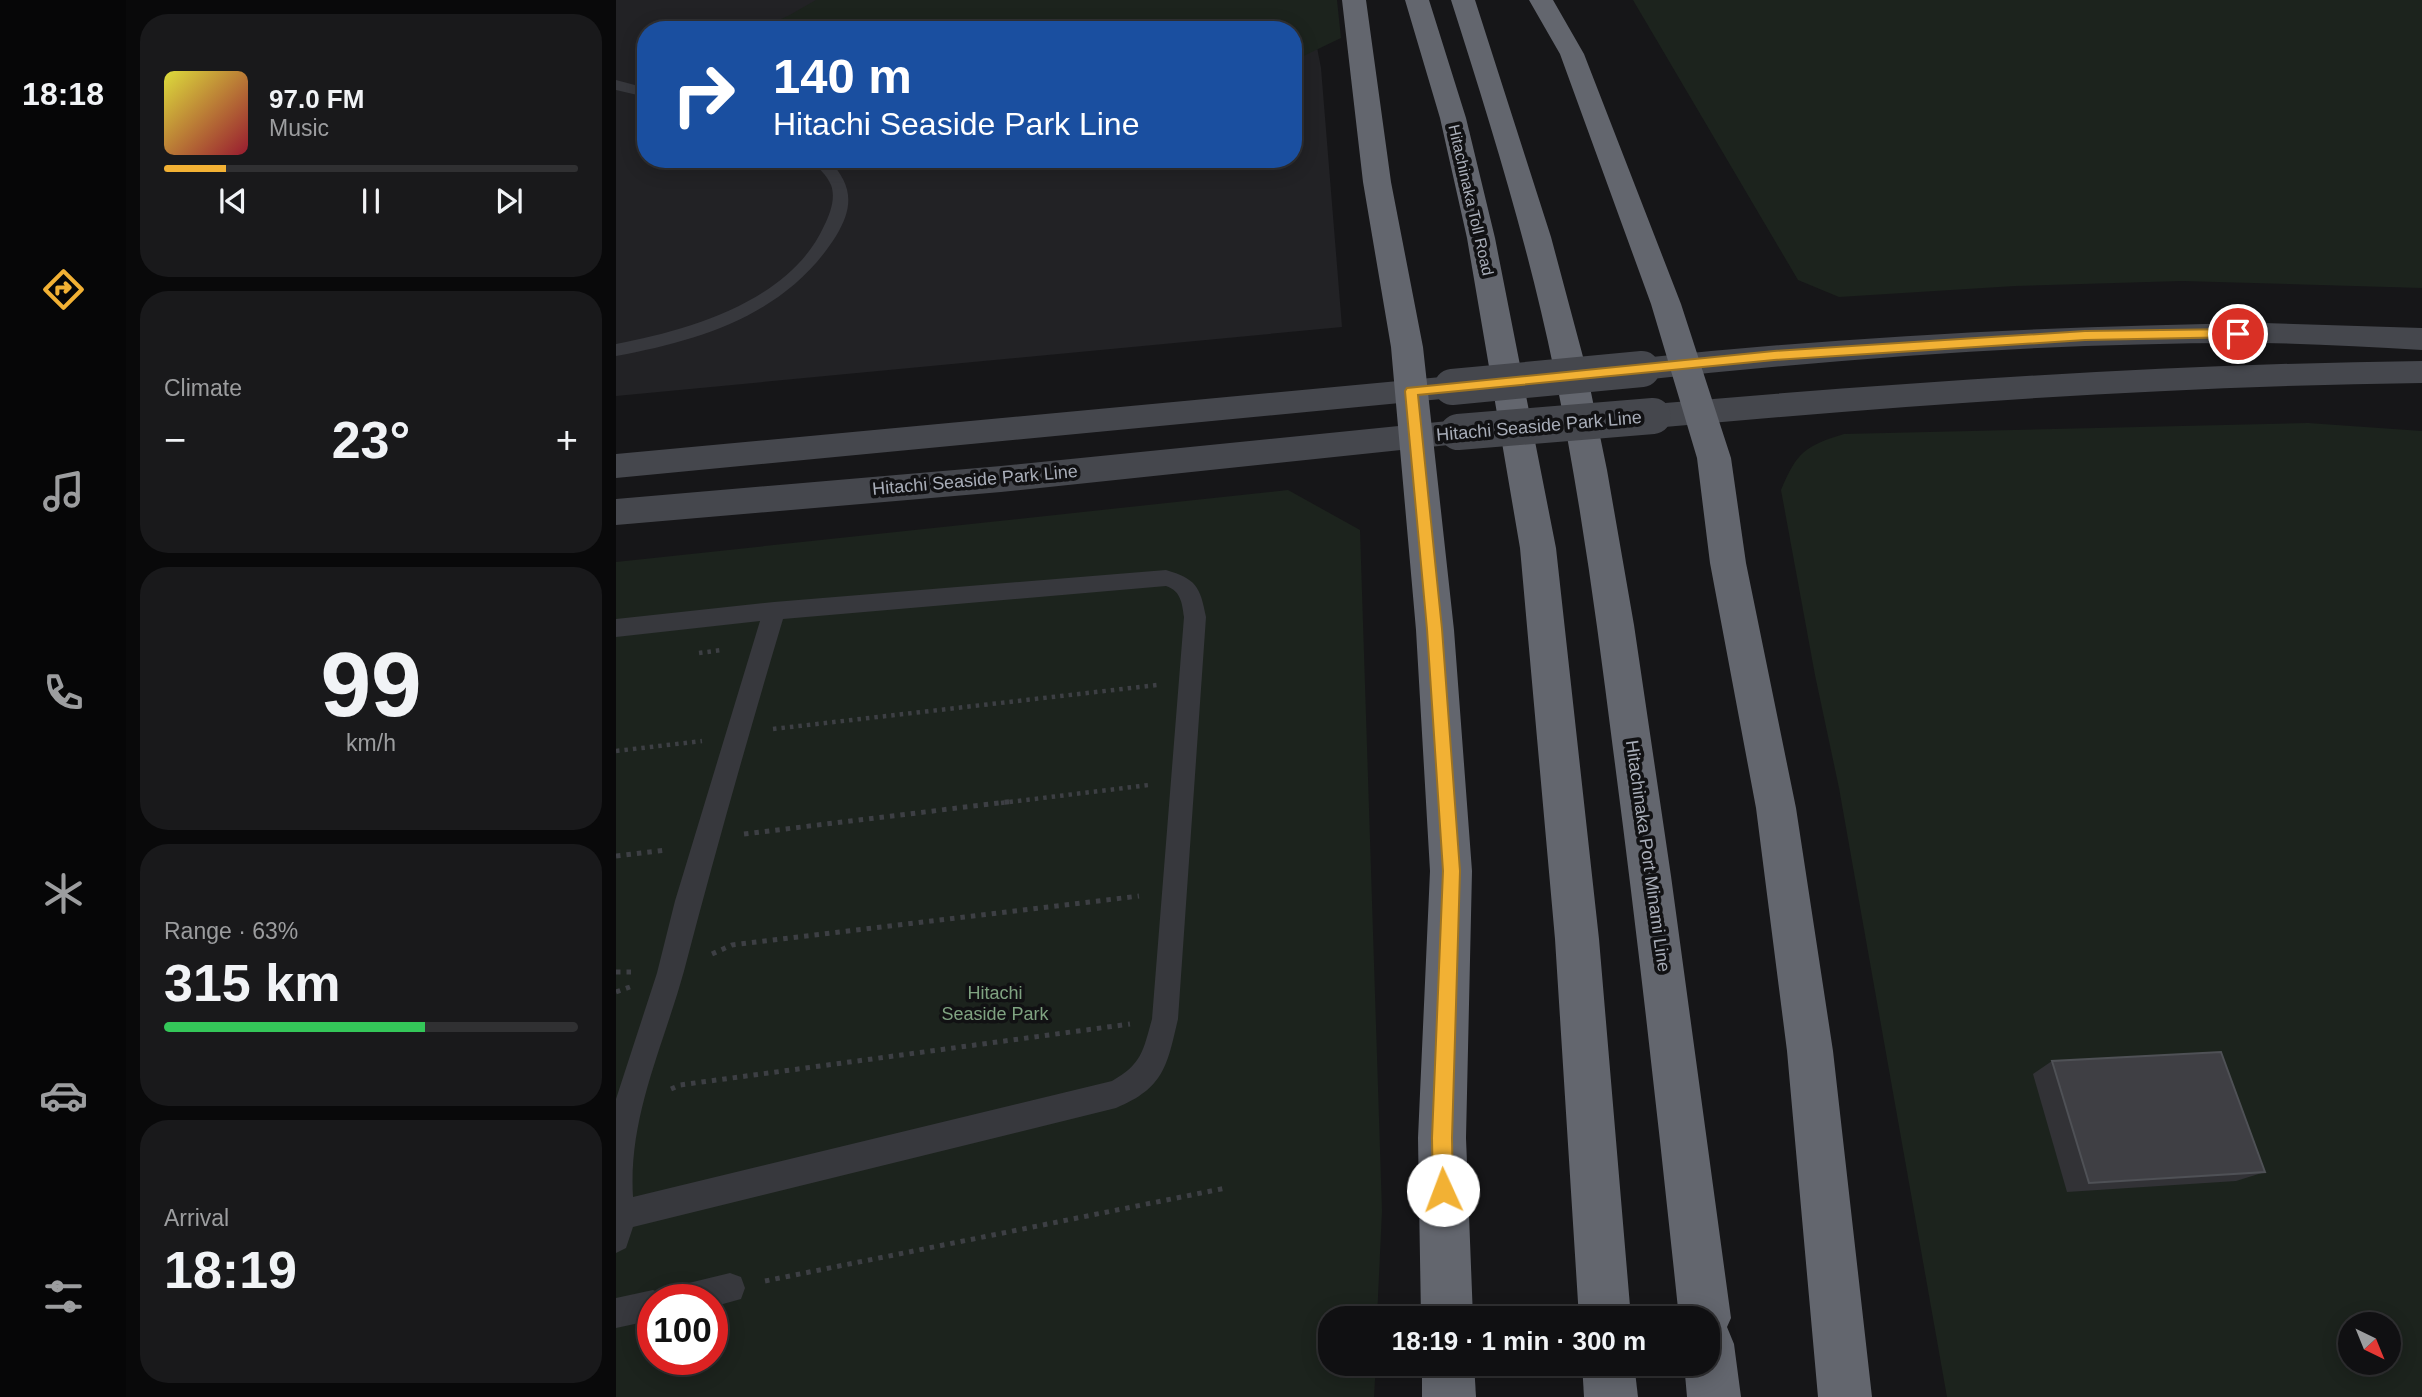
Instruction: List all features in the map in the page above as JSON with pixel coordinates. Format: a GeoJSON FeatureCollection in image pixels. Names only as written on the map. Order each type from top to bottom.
{"type":"FeatureCollection","features":[{"type":"Feature","properties":{"kind":"highway"},"geometry":{"type":"LineString","coordinates":[[1354,0],[1377,182],[1407,346],[1435,629],[1451,871],[1442,1138],[1447,1306]]}},
{"type":"Feature","properties":{"kind":"highway","name":"Hitachinaka Toll Road"},"geometry":{"type":"LineString","coordinates":[[1417,0],[1453,118],[1472,198],[1513,404],[1540,561],[1577,939],[1604,1306]]}},
{"type":"Feature","properties":{"kind":"highway","name":"Hitachinaka Port Minami Line"},"geometry":{"type":"LineString","coordinates":[[1463,0],[1502,114],[1538,238],[1604,544],[1651,872],[1704,1306]]}},
{"type":"Feature","properties":{"kind":"highway"},"geometry":{"type":"LineString","coordinates":[[1541,0],[1572,54],[1666,304],[1714,458],[1728,563],[1776,808],[1810,1051],[1844,1397]]}},
{"type":"Feature","properties":{"kind":"highway"},"geometry":{"type":"LineString","coordinates":[[1448,1376],[1449,1397]]}},
{"type":"Feature","properties":{"kind":"highway"},"geometry":{"type":"LineString","coordinates":[[1609,1376],[1611,1397]]}},
{"type":"Feature","properties":{"kind":"highway"},"geometry":{"type":"LineString","coordinates":[[1712,1376],[1714,1397]]}},
{"type":"Feature","properties":{"kind":"main road"},"geometry":{"type":"LineString","coordinates":[[616,466],[1685,363],[2085,336],[2263,333],[2422,339]]}},
{"type":"Feature","properties":{"kind":"main road","name":"Hitachi Seaside Park Line"},"geometry":{"type":"LineString","coordinates":[[616,512],[1001,479],[1458,432],[2100,380],[2283,373],[2422,372]]}},
{"type":"Feature","properties":{"kind":"lane"},"geometry":{"type":"LineString","coordinates":[[616,85],[637,91]]}},
{"type":"Feature","properties":{"kind":"lane"},"geometry":{"type":"LineString","coordinates":[[616,350],[695,332],[746,311],[774,292],[813,257],[828,238],[838,216],[841,193],[834,175],[828,168]]}},
{"type":"Feature","properties":{"kind":"lane"},"geometry":{"type":"LineString","coordinates":[[616,628],[774,611],[1166,579],[1182,583],[1191,596],[1195,617],[1165,1019],[1156,1055],[1141,1080],[1116,1094],[617,1223],[617,1164],[625,1114],[670,973],[774,611]]}},
{"type":"Feature","properties":{"kind":"lane"},"geometry":{"type":"LineString","coordinates":[[616,1313],[637,1308]]}},
{"type":"Feature","properties":{"kind":"path"},"geometry":{"type":"LineString","coordinates":[[616,751],[737,736],[780,727],[1191,681]]}},
{"type":"Feature","properties":{"kind":"path"},"geometry":{"type":"LineString","coordinates":[[616,856],[705,846],[755,831],[1184,781]]}},
{"type":"Feature","properties":{"kind":"path"},"geometry":{"type":"LineString","coordinates":[[616,972],[670,973],[732,945],[1151,894]]}},
{"type":"Feature","properties":{"kind":"path"},"geometry":{"type":"LineString","coordinates":[[625,1114],[680,1085],[1165,1019]]}},
{"type":"Feature","properties":{"kind":"path"},"geometry":{"type":"LineString","coordinates":[[730,1288],[1226,1188]]}},
{"type":"Feature","properties":{"kind":"shaded area"},"geometry":{"type":"Polygon","coordinates":[[[616,0],[1308,0],[1321,68],[1342,327],[616,396],[616,0]]]}},
{"type":"Feature","properties":{"kind":"green space"},"geometry":{"type":"Polygon","coordinates":[[[816,0],[1337,0],[1341,38],[1302,57],[1302,21],[776,21],[816,0]]]}},
{"type":"Feature","properties":{"kind":"green space"},"geometry":{"type":"Polygon","coordinates":[[[1633,0],[2422,0],[2422,288],[2182,281],[2015,286],[1839,297],[1798,280],[1633,0]]]}},
{"type":"Feature","properties":{"kind":"green space"},"geometry":{"type":"Polygon","coordinates":[[[2308,423],[2422,431],[2422,1397],[1947,1397],[1839,788],[1781,490],[1798,459],[1820,442],[1844,434],[2308,423]]]}},
{"type":"Feature","properties":{"kind":"green space","name":"Hitachi Seaside Park"},"geometry":{"type":"Polygon","coordinates":[[[1288,490],[1360,530],[1382,1211],[1378,1306],[1318,1306],[1318,1376],[1375,1376],[1374,1397],[616,1397],[616,562],[1288,490]]]}},
{"type":"Feature","properties":{"kind":"building"},"geometry":{"type":"Polygon","coordinates":[[[2221,1052],[2265,1172],[2089,1183],[2052,1061],[2221,1052]]]}},
{"type":"Feature","properties":{"kind":"route"},"geometry":{"type":"LineString","coordinates":[[1443,1190],[1442,1138],[1451,871],[1435,629],[1411,391],[1774,355],[2085,336],[2238,334]]}}]}
